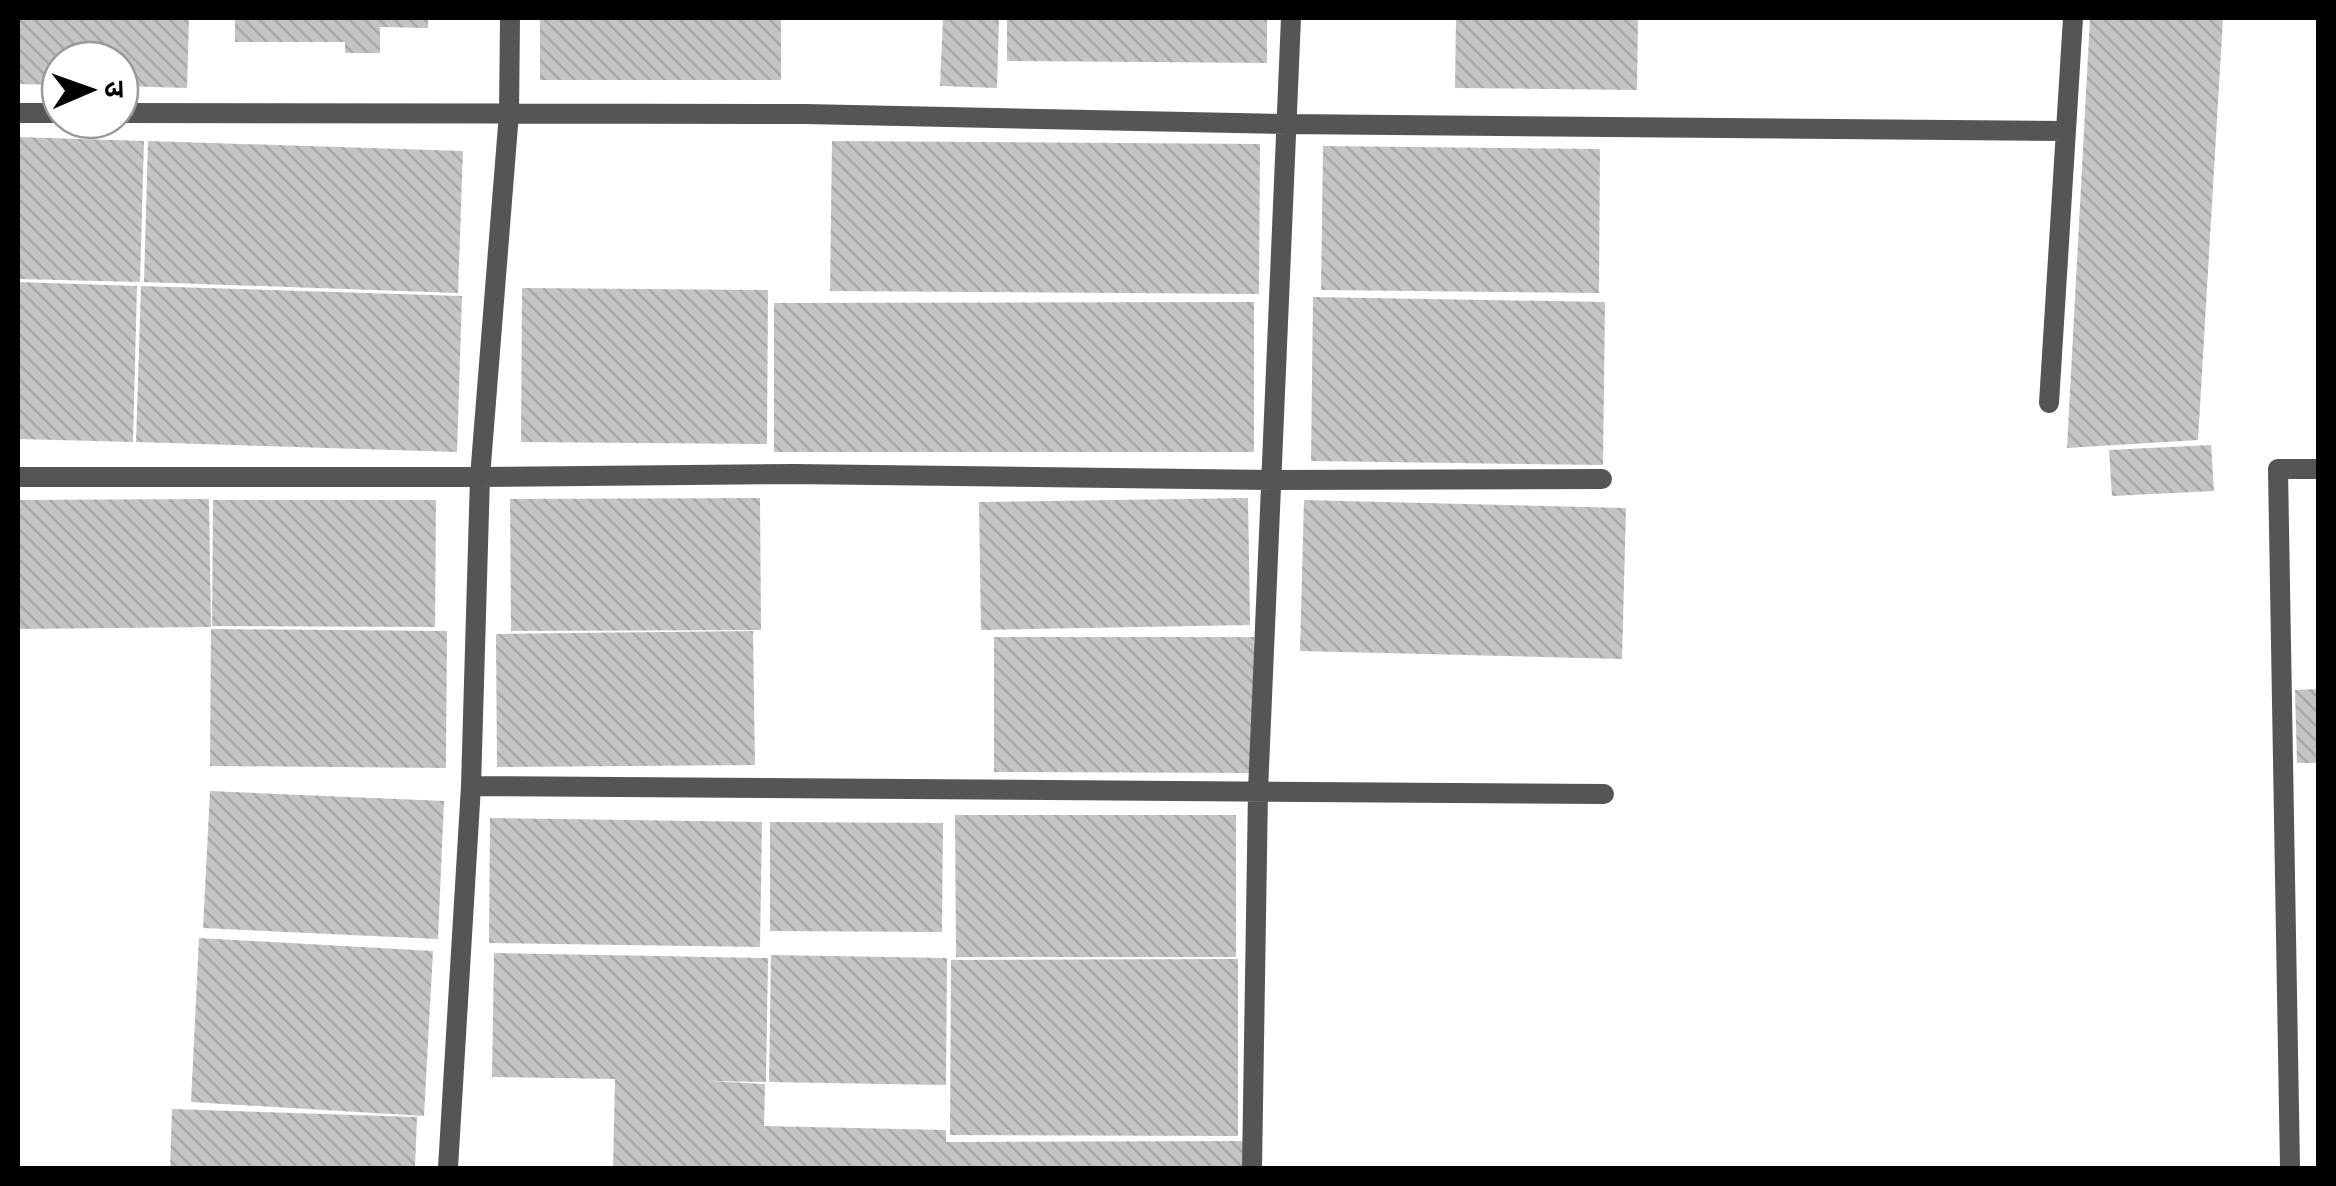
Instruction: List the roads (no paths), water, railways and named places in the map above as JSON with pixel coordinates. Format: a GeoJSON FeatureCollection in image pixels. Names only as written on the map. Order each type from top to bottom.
{"type":"FeatureCollection","features":[{"type":"Feature","properties":{"kind":"street"},"geometry":{"type":"LineString","coordinates":[[448,1168],[471,786],[480,477],[509,113],[510,18]]}},
{"type":"Feature","properties":{"kind":"street"},"geometry":{"type":"LineString","coordinates":[[1252,1168],[1258,790],[1291,18]]}},
{"type":"Feature","properties":{"kind":"street"},"geometry":{"type":"LineString","coordinates":[[2049,403],[2072,18]]}},
{"type":"Feature","properties":{"kind":"street"},"geometry":{"type":"LineString","coordinates":[[140,113],[805,114],[1287,124],[2066,131]]}},
{"type":"Feature","properties":{"kind":"street"},"geometry":{"type":"LineString","coordinates":[[2290,1168],[2278,469],[2318,468]]}},
{"type":"Feature","properties":{"kind":"street"},"geometry":{"type":"LineString","coordinates":[[18,477],[792,474],[1271,480],[1602,479]]}},
{"type":"Feature","properties":{"kind":"street"},"geometry":{"type":"LineString","coordinates":[[471,786],[1604,794]]}}]}
